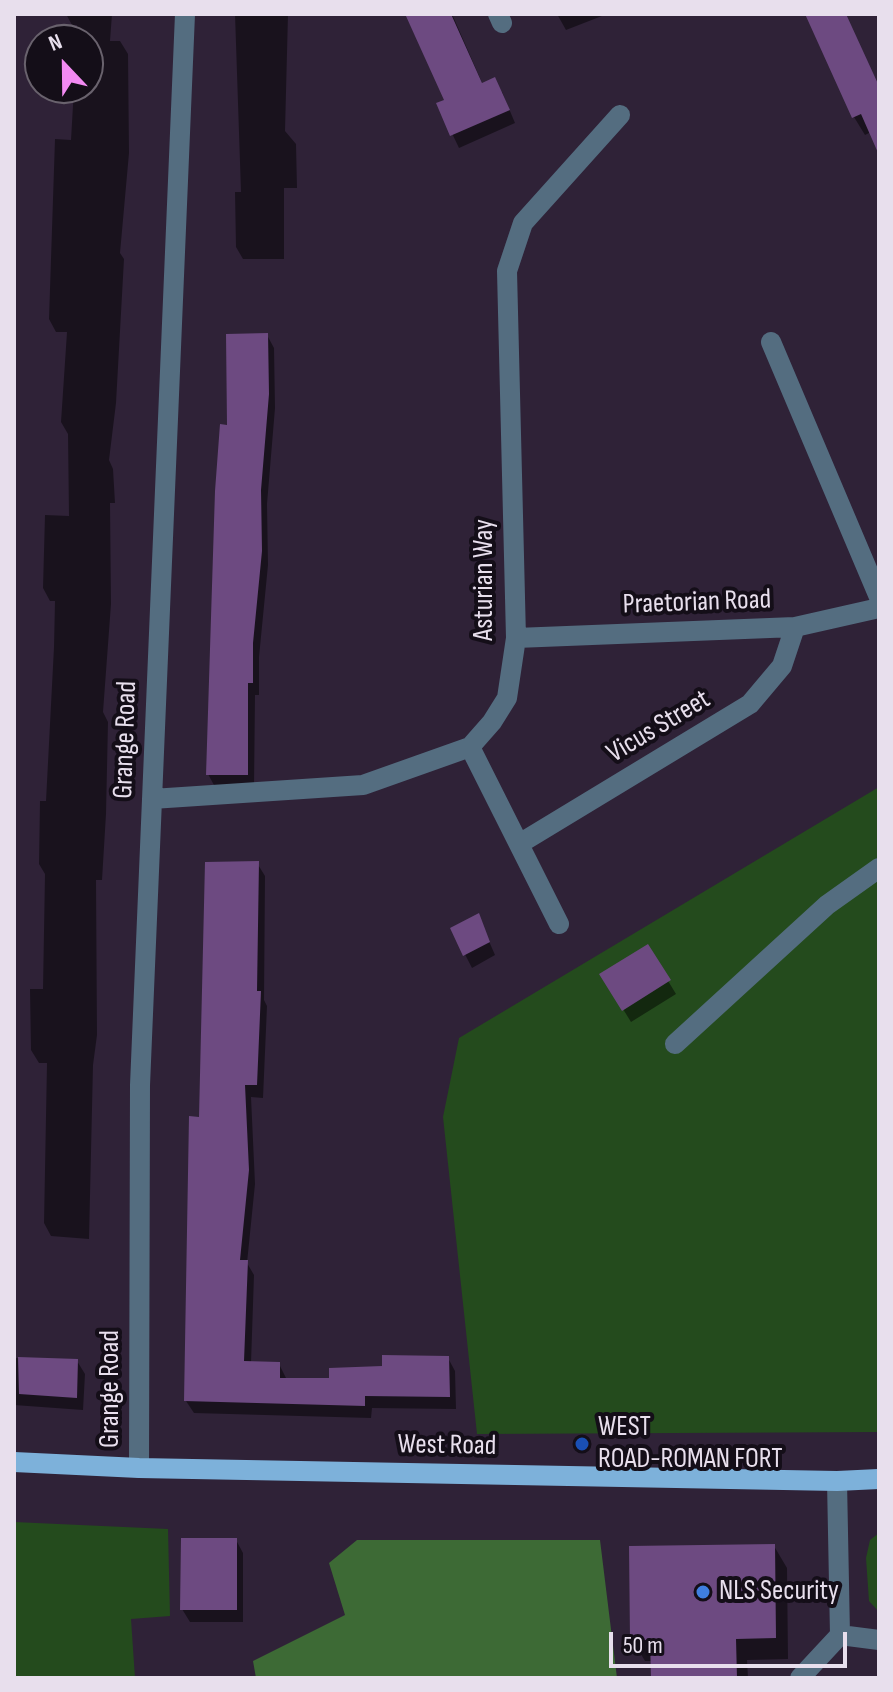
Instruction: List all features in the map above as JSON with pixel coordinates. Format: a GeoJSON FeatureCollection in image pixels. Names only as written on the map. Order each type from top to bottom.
{"type":"FeatureCollection","features":[{"type":"Feature","properties":{"kind":"main road","name":"West Road"},"geometry":{"type":"LineString","coordinates":[[14,1462],[139,1468],[837,1481],[879,1479]]}},
{"type":"Feature","properties":{"kind":"street","name":"Grange Road"},"geometry":{"type":"LineString","coordinates":[[139,1468],[140,1085],[185,14]]}},
{"type":"Feature","properties":{"kind":"street","name":"Asturian Way"},"geometry":{"type":"LineString","coordinates":[[470,747],[507,698],[516,638],[507,271],[523,223],[620,115]]}},
{"type":"Feature","properties":{"kind":"street"},"geometry":{"type":"LineString","coordinates":[[771,342],[879,597]]}},
{"type":"Feature","properties":{"kind":"street","name":"Praetorian Road"},"geometry":{"type":"LineString","coordinates":[[516,638],[795,627],[879,608]]}},
{"type":"Feature","properties":{"kind":"street","name":"Vicus Street"},"geometry":{"type":"LineString","coordinates":[[519,844],[750,704],[782,666],[795,627]]}},
{"type":"Feature","properties":{"kind":"street"},"geometry":{"type":"LineString","coordinates":[[152,799],[363,785],[470,747],[559,924]]}},
{"type":"Feature","properties":{"kind":"street"},"geometry":{"type":"LineString","coordinates":[[675,1044],[827,905],[879,868]]}},
{"type":"Feature","properties":{"kind":"street"},"geometry":{"type":"LineString","coordinates":[[800,1678],[840,1635],[837,1481]]}},
{"type":"Feature","properties":{"kind":"street"},"geometry":{"type":"LineString","coordinates":[[840,1635],[879,1640]]}},
{"type":"Feature","properties":{"kind":"green space"},"geometry":{"type":"Polygon","coordinates":[[[879,787],[879,1432],[477,1434],[443,1117],[459,1038],[879,787]]]}},
{"type":"Feature","properties":{"kind":"green space"},"geometry":{"type":"Polygon","coordinates":[[[14,1522],[168,1529],[170,1616],[131,1619],[135,1678],[14,1678],[14,1522]]]}},
{"type":"Feature","properties":{"kind":"green space"},"geometry":{"type":"Polygon","coordinates":[[[879,1533],[879,1612],[869,1601],[866,1558],[870,1540],[879,1533]]]}},
{"type":"Feature","properties":{"kind":"green space"},"geometry":{"type":"Polygon","coordinates":[[[357,1540],[600,1540],[617,1678],[256,1678],[253,1661],[345,1615],[329,1563],[357,1540]]]}},
{"type":"Feature","properties":{"kind":"building"},"geometry":{"type":"Polygon","coordinates":[[[405,14],[451,14],[482,83],[495,77],[510,110],[450,136],[436,103],[444,100],[405,14]]]}},
{"type":"Feature","properties":{"kind":"building"},"geometry":{"type":"Polygon","coordinates":[[[805,14],[846,14],[879,86],[879,155],[861,114],[852,118],[805,14]]]}},
{"type":"Feature","properties":{"kind":"building"},"geometry":{"type":"Polygon","coordinates":[[[268,333],[269,394],[261,490],[262,551],[253,643],[253,683],[248,683],[248,775],[206,775],[215,491],[220,424],[227,425],[226,334],[268,333]]]}},
{"type":"Feature","properties":{"kind":"building"},"geometry":{"type":"Polygon","coordinates":[[[259,861],[257,991],[261,991],[257,1085],[245,1085],[249,1170],[240,1260],[248,1260],[244,1361],[280,1362],[280,1378],[329,1378],[329,1368],[382,1366],[382,1355],[449,1356],[450,1397],[365,1396],[365,1406],[184,1401],[189,1116],[199,1117],[205,862],[259,861]]]}},
{"type":"Feature","properties":{"kind":"building"},"geometry":{"type":"Polygon","coordinates":[[[479,913],[490,942],[463,956],[450,928],[479,913]]]}},
{"type":"Feature","properties":{"kind":"building"},"geometry":{"type":"Polygon","coordinates":[[[648,944],[671,980],[622,1011],[599,974],[648,944]]]}},
{"type":"Feature","properties":{"kind":"building"},"geometry":{"type":"Polygon","coordinates":[[[18,1357],[78,1359],[77,1398],[19,1394],[18,1357]]]}},
{"type":"Feature","properties":{"kind":"building"},"geometry":{"type":"Polygon","coordinates":[[[181,1538],[237,1538],[237,1610],[180,1610],[181,1538]]]}},
{"type":"Feature","properties":{"kind":"building","name":"NLS Security"},"geometry":{"type":"Polygon","coordinates":[[[775,1544],[776,1638],[736,1639],[737,1678],[651,1678],[650,1640],[630,1640],[629,1546],[775,1544]]]}},
{"type":"Feature","properties":{"kind":"place","name":"WEST ROAD-ROMAN FORT"},"geometry":{"type":"Point","coordinates":[582,1444]}},
{"type":"Feature","properties":{"kind":"place","name":"NLS Security"},"geometry":{"type":"Point","coordinates":[703,1592]}}]}
